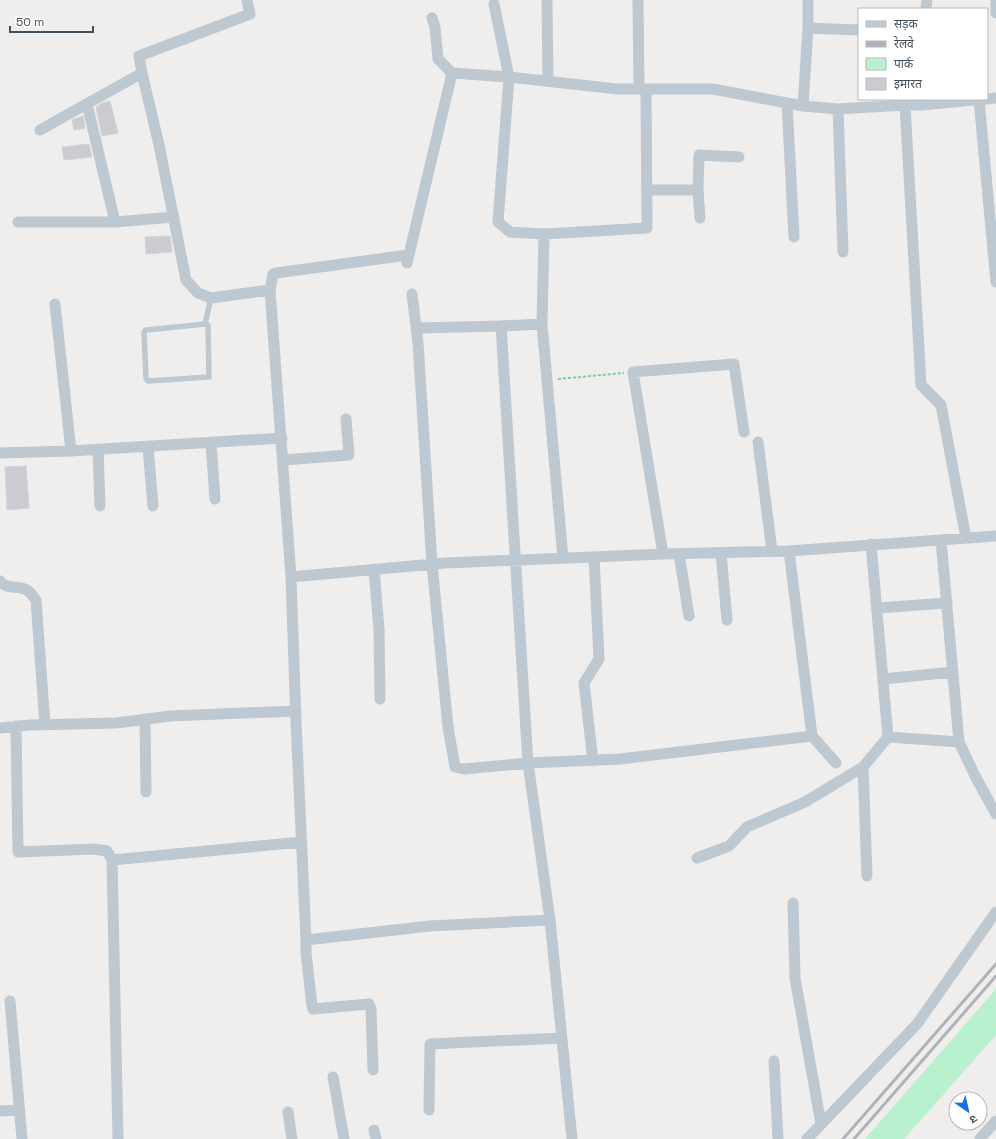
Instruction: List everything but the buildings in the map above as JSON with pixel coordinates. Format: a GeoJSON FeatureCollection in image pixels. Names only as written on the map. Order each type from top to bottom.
{"type":"FeatureCollection","features":[{"type":"Feature","properties":{"kind":"street"},"geometry":{"type":"LineString","coordinates":[[247,0],[250,14],[139,56],[159,145],[186,280],[198,293],[211,298],[270,290]]}},
{"type":"Feature","properties":{"kind":"street"},"geometry":{"type":"LineString","coordinates":[[547,0],[548,81]]}},
{"type":"Feature","properties":{"kind":"street"},"geometry":{"type":"LineString","coordinates":[[494,4],[509,76],[498,222],[510,232],[544,234],[647,228],[643,88],[638,0]]}},
{"type":"Feature","properties":{"kind":"street"},"geometry":{"type":"LineString","coordinates":[[803,106],[808,28],[808,0]]}},
{"type":"Feature","properties":{"kind":"street"},"geometry":{"type":"LineString","coordinates":[[996,0],[996,13]]}},
{"type":"Feature","properties":{"kind":"street"},"geometry":{"type":"LineString","coordinates":[[432,18],[435,27],[438,59],[452,73],[509,76],[617,88],[713,89],[803,106],[838,109],[963,100]]}},
{"type":"Feature","properties":{"kind":"street"},"geometry":{"type":"LineString","coordinates":[[808,28],[858,30]]}},
{"type":"Feature","properties":{"kind":"street"},"geometry":{"type":"LineString","coordinates":[[40,130],[142,73]]}},
{"type":"Feature","properties":{"kind":"street"},"geometry":{"type":"LineString","coordinates":[[373,1070],[371,1009],[369,1004],[313,1008],[312,1006],[306,953],[291,577],[270,290],[273,274],[276,273],[408,259],[452,73]]}},
{"type":"Feature","properties":{"kind":"street"},"geometry":{"type":"LineString","coordinates":[[983,100],[996,282]]}},
{"type":"Feature","properties":{"kind":"street"},"geometry":{"type":"LineString","coordinates":[[787,103],[794,237]]}},
{"type":"Feature","properties":{"kind":"street"},"geometry":{"type":"LineString","coordinates":[[87,104],[115,222]]}},
{"type":"Feature","properties":{"kind":"street"},"geometry":{"type":"LineString","coordinates":[[904,105],[921,385],[941,405],[966,538]]}},
{"type":"Feature","properties":{"kind":"street"},"geometry":{"type":"LineString","coordinates":[[838,109],[842,252]]}},
{"type":"Feature","properties":{"kind":"street"},"geometry":{"type":"LineString","coordinates":[[700,218],[698,190],[699,156],[739,157]]}},
{"type":"Feature","properties":{"kind":"street"},"geometry":{"type":"LineString","coordinates":[[647,190],[698,190]]}},
{"type":"Feature","properties":{"kind":"street"},"geometry":{"type":"LineString","coordinates":[[18,222],[115,222],[174,217]]}},
{"type":"Feature","properties":{"kind":"street"},"geometry":{"type":"LineString","coordinates":[[544,234],[542,324],[563,558]]}},
{"type":"Feature","properties":{"kind":"street"},"geometry":{"type":"LineString","coordinates":[[412,294],[417,328],[432,564],[448,728],[455,767],[464,769],[528,763],[620,759],[812,736]]}},
{"type":"Feature","properties":{"kind":"street"},"geometry":{"type":"LineString","coordinates":[[55,304],[71,451]]}},
{"type":"Feature","properties":{"kind":"street"},"geometry":{"type":"LineString","coordinates":[[417,328],[542,324]]}},
{"type":"Feature","properties":{"kind":"street"},"geometry":{"type":"LineString","coordinates":[[501,326],[528,763],[550,920],[572,1139]]}},
{"type":"Feature","properties":{"kind":"street"},"geometry":{"type":"LineString","coordinates":[[663,554],[633,372],[734,364],[744,432]]}},
{"type":"Feature","properties":{"kind":"street"},"geometry":{"type":"LineString","coordinates":[[283,460],[349,455],[346,419]]}},
{"type":"Feature","properties":{"kind":"street"},"geometry":{"type":"LineString","coordinates":[[0,453],[71,451],[282,438]]}},
{"type":"Feature","properties":{"kind":"street"},"geometry":{"type":"LineString","coordinates":[[758,442],[772,551]]}},
{"type":"Feature","properties":{"kind":"street"},"geometry":{"type":"LineString","coordinates":[[211,443],[215,499]]}},
{"type":"Feature","properties":{"kind":"street"},"geometry":{"type":"LineString","coordinates":[[148,446],[153,506]]}},
{"type":"Feature","properties":{"kind":"street"},"geometry":{"type":"LineString","coordinates":[[98,449],[100,506]]}},
{"type":"Feature","properties":{"kind":"street"},"geometry":{"type":"LineString","coordinates":[[291,577],[432,564],[663,554],[789,551],[996,536]]}},
{"type":"Feature","properties":{"kind":"street"},"geometry":{"type":"LineString","coordinates":[[942,540],[959,742],[975,776],[996,814]]}},
{"type":"Feature","properties":{"kind":"street"},"geometry":{"type":"LineString","coordinates":[[697,858],[729,846],[747,827],[805,802],[863,767],[888,738],[871,544]]}},
{"type":"Feature","properties":{"kind":"street"},"geometry":{"type":"LineString","coordinates":[[789,551],[812,736],[836,763]]}},
{"type":"Feature","properties":{"kind":"street"},"geometry":{"type":"LineString","coordinates":[[721,553],[727,620]]}},
{"type":"Feature","properties":{"kind":"street"},"geometry":{"type":"LineString","coordinates":[[680,554],[689,616]]}},
{"type":"Feature","properties":{"kind":"street"},"geometry":{"type":"LineString","coordinates":[[593,761],[584,683],[599,660],[594,557]]}},
{"type":"Feature","properties":{"kind":"street"},"geometry":{"type":"LineString","coordinates":[[374,570],[379,630],[380,699]]}},
{"type":"Feature","properties":{"kind":"street"},"geometry":{"type":"LineString","coordinates":[[0,581],[6,586],[29,591],[36,600],[45,725]]}},
{"type":"Feature","properties":{"kind":"street"},"geometry":{"type":"LineString","coordinates":[[877,608],[947,603]]}},
{"type":"Feature","properties":{"kind":"street"},"geometry":{"type":"LineString","coordinates":[[883,679],[953,672]]}},
{"type":"Feature","properties":{"kind":"street"},"geometry":{"type":"LineString","coordinates":[[0,728],[16,726],[116,723],[192,715],[296,711]]}},
{"type":"Feature","properties":{"kind":"street"},"geometry":{"type":"LineString","coordinates":[[145,719],[146,792]]}},
{"type":"Feature","properties":{"kind":"street"},"geometry":{"type":"LineString","coordinates":[[16,726],[18,852],[94,849],[107,851],[112,860],[118,1139]]}},
{"type":"Feature","properties":{"kind":"street"},"geometry":{"type":"LineString","coordinates":[[888,738],[959,742]]}},
{"type":"Feature","properties":{"kind":"street"},"geometry":{"type":"LineString","coordinates":[[863,767],[867,876]]}},
{"type":"Feature","properties":{"kind":"street"},"geometry":{"type":"LineString","coordinates":[[112,860],[302,842]]}},
{"type":"Feature","properties":{"kind":"street"},"geometry":{"type":"LineString","coordinates":[[793,903],[795,978],[821,1124]]}},
{"type":"Feature","properties":{"kind":"street"},"geometry":{"type":"LineString","coordinates":[[807,1139],[917,1024],[996,912]]}},
{"type":"Feature","properties":{"kind":"street"},"geometry":{"type":"LineString","coordinates":[[306,940],[430,926],[550,920]]}},
{"type":"Feature","properties":{"kind":"street"},"geometry":{"type":"LineString","coordinates":[[10,1001],[22,1139]]}},
{"type":"Feature","properties":{"kind":"street"},"geometry":{"type":"LineString","coordinates":[[429,1110],[430,1044],[562,1038]]}},
{"type":"Feature","properties":{"kind":"street"},"geometry":{"type":"LineString","coordinates":[[774,1061],[778,1139]]}},
{"type":"Feature","properties":{"kind":"street"},"geometry":{"type":"LineString","coordinates":[[333,1077],[344,1139]]}},
{"type":"Feature","properties":{"kind":"street"},"geometry":{"type":"LineString","coordinates":[[0,1111],[19,1110]]}},
{"type":"Feature","properties":{"kind":"street"},"geometry":{"type":"LineString","coordinates":[[288,1112],[292,1139]]}},
{"type":"Feature","properties":{"kind":"street"},"geometry":{"type":"LineString","coordinates":[[980,1139],[994,1127]]}},
{"type":"Feature","properties":{"kind":"lane"},"geometry":{"type":"LineString","coordinates":[[206,324],[146,330],[144,332],[146,378],[148,381],[209,377],[208,325],[206,324],[211,298]]}},
{"type":"Feature","properties":{"kind":"path"},"geometry":{"type":"LineString","coordinates":[[547,380],[633,372]]}},
{"type":"Feature","properties":{"kind":"green space"},"geometry":{"type":"Polygon","coordinates":[[[996,989],[996,1035],[904,1139],[865,1139],[996,989]]]}},
{"type":"Feature","properties":{"kind":"railway"},"geometry":{"type":"LineString","coordinates":[[843,1139],[996,964]]}},
{"type":"Feature","properties":{"kind":"railway"},"geometry":{"type":"LineString","coordinates":[[854,1139],[996,976]]}}]}
